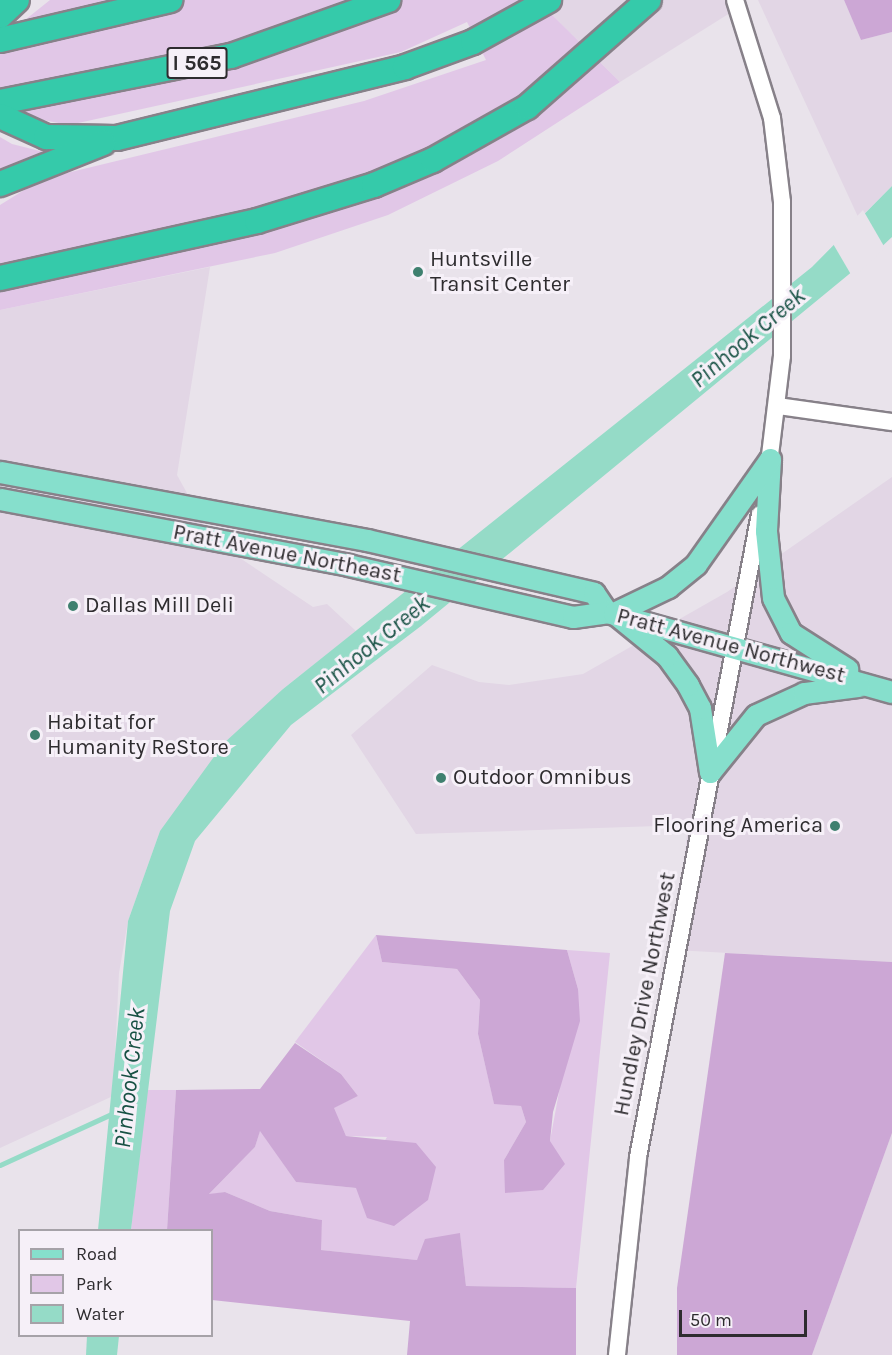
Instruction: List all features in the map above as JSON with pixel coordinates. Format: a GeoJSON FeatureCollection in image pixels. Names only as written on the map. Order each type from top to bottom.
{"type":"FeatureCollection","features":[{"type":"Feature","properties":{"kind":"highway"},"geometry":{"type":"LineString","coordinates":[[0,16],[17,0]]}},
{"type":"Feature","properties":{"kind":"highway"},"geometry":{"type":"LineString","coordinates":[[0,40],[170,0]]}},
{"type":"Feature","properties":{"kind":"highway","name":"I 565"},"geometry":{"type":"LineString","coordinates":[[0,102],[231,56],[387,0]]}},
{"type":"Feature","properties":{"kind":"highway"},"geometry":{"type":"LineString","coordinates":[[0,184],[117,138],[405,67],[473,42],[549,0]]}},
{"type":"Feature","properties":{"kind":"highway"},"geometry":{"type":"LineString","coordinates":[[0,278],[220,231],[414,168],[527,107],[649,0]]}},
{"type":"Feature","properties":{"kind":"highway"},"geometry":{"type":"LineString","coordinates":[[0,116],[46,137],[117,138]]}},
{"type":"Feature","properties":{"kind":"main road"},"geometry":{"type":"LineString","coordinates":[[710,772],[700,708],[688,685],[667,656],[610,613],[668,587],[696,564],[770,459]]}},
{"type":"Feature","properties":{"kind":"main road"},"geometry":{"type":"LineString","coordinates":[[770,459],[768,575],[781,617],[805,644],[871,685]]}},
{"type":"Feature","properties":{"kind":"main road","name":"Pratt Avenue Northeast"},"geometry":{"type":"LineString","coordinates":[[0,472],[367,540]]}},
{"type":"Feature","properties":{"kind":"main road","name":"Pratt Avenue Northeast"},"geometry":{"type":"LineString","coordinates":[[0,499],[348,565],[510,600],[573,617],[610,613]]}},
{"type":"Feature","properties":{"kind":"main road","name":"Pratt Avenue Northwest"},"geometry":{"type":"LineString","coordinates":[[367,540],[594,593],[610,613],[734,644],[892,692]]}},
{"type":"Feature","properties":{"kind":"main road"},"geometry":{"type":"LineString","coordinates":[[710,772],[756,715],[804,693],[871,685]]}},
{"type":"Feature","properties":{"kind":"street","name":"Hundley Drive Northwest"},"geometry":{"type":"LineString","coordinates":[[617,1355],[638,1157],[770,459],[778,406],[782,356],[782,202],[772,117],[735,0]]}},
{"type":"Feature","properties":{"kind":"street"},"geometry":{"type":"LineString","coordinates":[[778,406],[892,422]]}},
{"type":"Feature","properties":{"kind":"shaded area"},"geometry":{"type":"Polygon","coordinates":[[[537,0],[726,0],[730,13],[620,82],[537,0]]]}},
{"type":"Feature","properties":{"kind":"shaded area"},"geometry":{"type":"Polygon","coordinates":[[[758,0],[844,0],[861,40],[892,32],[892,186],[859,219],[758,0]]]}},
{"type":"Feature","properties":{"kind":"shaded area"},"geometry":{"type":"Polygon","coordinates":[[[844,0],[892,0],[892,32],[861,40],[844,0]]]}},
{"type":"Feature","properties":{"kind":"shaded area"},"geometry":{"type":"Polygon","coordinates":[[[210,267],[177,475],[213,540],[313,607],[327,604],[356,631],[283,689],[160,831],[128,921],[119,973],[113,1096],[0,1148],[0,310],[210,267]]]}},
{"type":"Feature","properties":{"kind":"shaded area"},"geometry":{"type":"Polygon","coordinates":[[[892,477],[892,962],[675,950],[688,825],[416,834],[351,735],[432,665],[479,682],[509,685],[583,674],[727,592],[892,477]]]}},
{"type":"Feature","properties":{"kind":"shaded area"},"geometry":{"type":"Polygon","coordinates":[[[376,935],[567,950],[578,989],[580,1021],[553,1112],[550,1141],[565,1164],[543,1190],[505,1193],[504,1160],[526,1122],[521,1106],[494,1104],[478,1034],[480,1000],[457,969],[382,962],[376,935]]]}},
{"type":"Feature","properties":{"kind":"shaded area"},"geometry":{"type":"Polygon","coordinates":[[[725,953],[892,962],[892,1133],[812,1355],[677,1355],[677,1288],[725,953]]]}},
{"type":"Feature","properties":{"kind":"shaded area"},"geometry":{"type":"Polygon","coordinates":[[[295,1043],[341,1074],[358,1096],[334,1108],[346,1136],[416,1143],[436,1167],[428,1200],[394,1226],[367,1218],[356,1188],[296,1182],[260,1131],[255,1147],[209,1194],[225,1192],[270,1211],[322,1220],[321,1250],[417,1260],[425,1239],[460,1233],[466,1286],[576,1288],[576,1355],[407,1355],[410,1321],[213,1300],[213,1229],[167,1229],[176,1090],[260,1089],[295,1043]]]}},
{"type":"Feature","properties":{"kind":"shaded area"},"geometry":{"type":"Polygon","coordinates":[[[892,1133],[892,1355],[812,1355],[892,1133]]]}},
{"type":"Feature","properties":{"kind":"green space"},"geometry":{"type":"Polygon","coordinates":[[[50,0],[537,0],[620,82],[498,161],[388,215],[275,253],[0,310],[0,205],[42,179],[364,101],[486,60],[467,22],[401,52],[69,125],[22,116],[0,100],[0,40],[50,0]]]}},
{"type":"Feature","properties":{"kind":"green space"},"geometry":{"type":"Polygon","coordinates":[[[0,137],[12,144],[52,154],[0,175],[0,137]]]}},
{"type":"Feature","properties":{"kind":"green space"},"geometry":{"type":"Polygon","coordinates":[[[376,935],[382,962],[457,969],[480,1000],[478,1034],[494,1103],[521,1106],[526,1122],[504,1160],[550,1141],[578,989],[567,950],[610,953],[576,1288],[466,1286],[460,1234],[417,1260],[320,1250],[322,1220],[270,1211],[225,1192],[208,1195],[255,1147],[260,1130],[296,1182],[356,1188],[387,1137],[346,1136],[333,1108],[358,1096],[341,1074],[295,1042],[376,935]]]}},
{"type":"Feature","properties":{"kind":"green space"},"geometry":{"type":"Polygon","coordinates":[[[147,1090],[176,1090],[167,1229],[131,1229],[147,1090]]]}},
{"type":"Feature","properties":{"kind":"water","name":"Pinhook Creek"},"geometry":{"type":"Polygon","coordinates":[[[892,186],[892,237],[421,626],[291,725],[195,841],[170,911],[131,1229],[98,1229],[128,921],[160,831],[224,743],[283,689],[812,267],[892,186]]]}},
{"type":"Feature","properties":{"kind":"water"},"geometry":{"type":"Polygon","coordinates":[[[87,1337],[119,1337],[117,1355],[86,1355],[87,1337]]]}},
{"type":"Feature","properties":{"kind":"pier"},"geometry":{"type":"Polygon","coordinates":[[[863,210],[885,248],[853,278],[832,242],[863,210]]]}},
{"type":"Feature","properties":{"kind":"waterway","name":"Pinhook Creek"},"geometry":{"type":"LineString","coordinates":[[0,1165],[118,1111]]}},
{"type":"Feature","properties":{"kind":"place","name":"Huntsville Transit Center"},"geometry":{"type":"Point","coordinates":[418,272]}},
{"type":"Feature","properties":{"kind":"place","name":"Dallas Mill Deli"},"geometry":{"type":"Point","coordinates":[73,606]}},
{"type":"Feature","properties":{"kind":"place","name":"Habitat for Humanity ReStore"},"geometry":{"type":"Point","coordinates":[35,735]}},
{"type":"Feature","properties":{"kind":"place","name":"Outdoor Omnibus"},"geometry":{"type":"Point","coordinates":[441,778]}},
{"type":"Feature","properties":{"kind":"place","name":"Flooring America"},"geometry":{"type":"Point","coordinates":[835,826]}}]}
